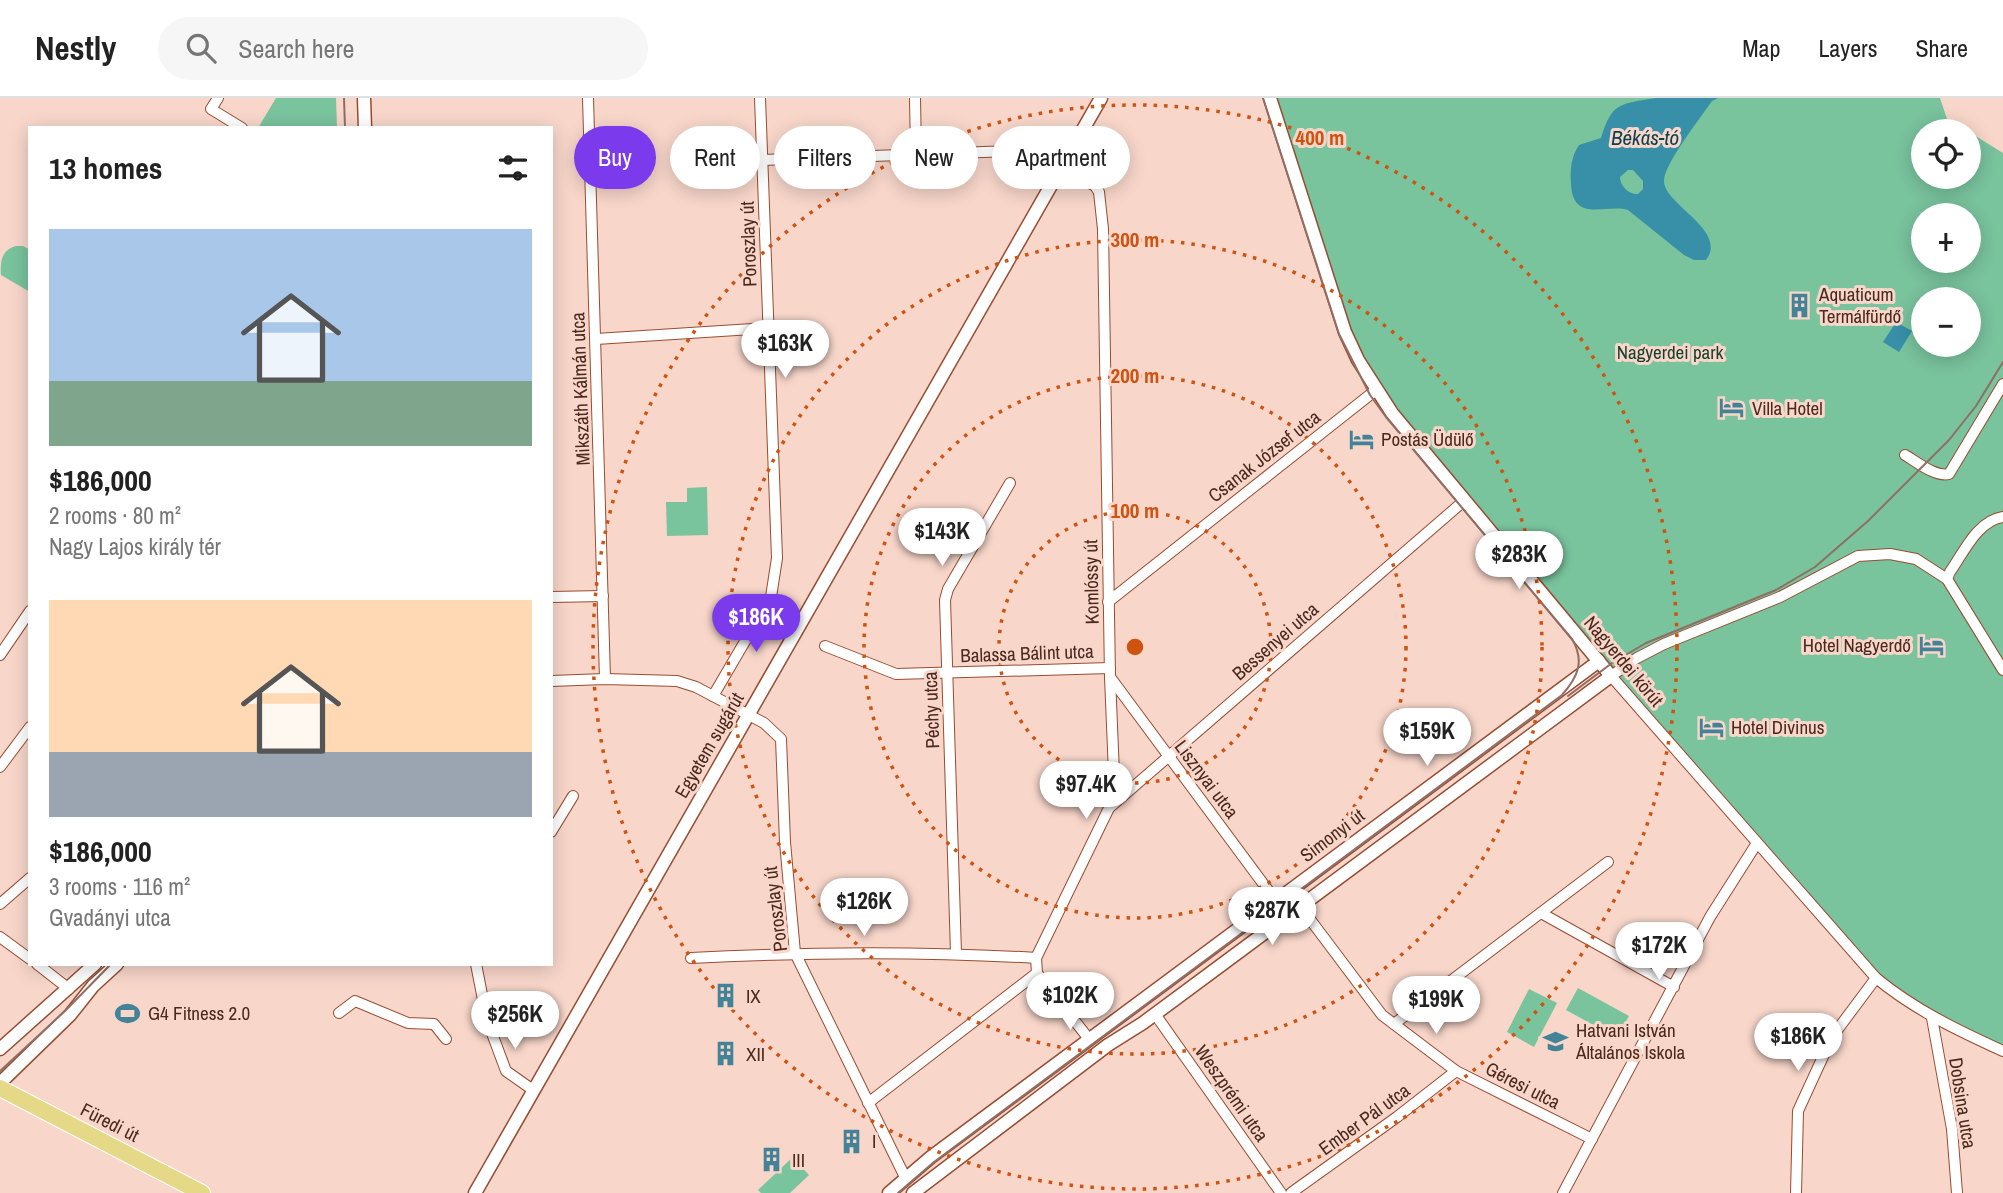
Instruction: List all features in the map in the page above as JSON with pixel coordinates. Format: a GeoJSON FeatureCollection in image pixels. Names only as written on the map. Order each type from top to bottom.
{"type":"FeatureCollection","features":[{"type":"Feature","properties":{"kind":"main road","name":"Füredi út"},"geometry":{"type":"LineString","coordinates":[[0,1088],[202,1193]]}},
{"type":"Feature","properties":{"kind":"street"},"geometry":{"type":"LineString","coordinates":[[218,98],[211,109],[239,126]]}},
{"type":"Feature","properties":{"kind":"street"},"geometry":{"type":"LineString","coordinates":[[364,98],[365,126]]}},
{"type":"Feature","properties":{"kind":"street","name":"Mikszáth Kálmán utca"},"geometry":{"type":"LineString","coordinates":[[588,98],[605,679]]}},
{"type":"Feature","properties":{"kind":"street","name":"Poroszlay út"},"geometry":{"type":"LineString","coordinates":[[713,696],[771,597],[777,558],[760,98]]}},
{"type":"Feature","properties":{"kind":"street"},"geometry":{"type":"LineString","coordinates":[[915,98],[916,126]]}},
{"type":"Feature","properties":{"kind":"street","name":"Egyetem sugárút"},"geometry":{"type":"LineString","coordinates":[[1086,126],[1101,98]]}},
{"type":"Feature","properties":{"kind":"street","name":"Nagyerdei körút"},"geometry":{"type":"LineString","coordinates":[[1270,98],[1345,332],[1376,390],[1392,413],[1611,676],[1876,978],[1901,999],[1932,1018],[2003,1051]]}},
{"type":"Feature","properties":{"kind":"street","name":"Komlóssy út"},"geometry":{"type":"LineString","coordinates":[[762,160],[890,154]]}},
{"type":"Feature","properties":{"kind":"street","name":"Egyetem sugárút"},"geometry":{"type":"LineString","coordinates":[[475,1193],[1050,189]]}},
{"type":"Feature","properties":{"kind":"street","name":"Komlóssy út"},"geometry":{"type":"LineString","coordinates":[[1036,958],[1109,808],[1114,774],[1108,601],[1102,214],[1097,189]]}},
{"type":"Feature","properties":{"kind":"street"},"geometry":{"type":"LineString","coordinates":[[596,339],[767,328]]}},
{"type":"Feature","properties":{"kind":"street"},"geometry":{"type":"LineString","coordinates":[[1905,455],[1943,475],[1949,474],[2003,384]]}},
{"type":"Feature","properties":{"kind":"street","name":"Csanak József utca"},"geometry":{"type":"LineString","coordinates":[[1108,601],[1376,390]]}},
{"type":"Feature","properties":{"kind":"street","name":"Péchy utca"},"geometry":{"type":"LineString","coordinates":[[956,953],[945,600],[948,589],[1010,482]]}},
{"type":"Feature","properties":{"kind":"street","name":"Bessenyei utca"},"geometry":{"type":"LineString","coordinates":[[1109,808],[1465,500]]}},
{"type":"Feature","properties":{"kind":"street"},"geometry":{"type":"LineString","coordinates":[[1947,579],[1981,527],[1995,518],[2003,517]]}},
{"type":"Feature","properties":{"kind":"street"},"geometry":{"type":"LineString","coordinates":[[1611,676],[1664,644],[1780,597],[1858,556],[1890,554],[1903,555],[1931,567],[1947,579],[2003,670]]}},
{"type":"Feature","properties":{"kind":"street"},"geometry":{"type":"LineString","coordinates":[[553,597],[603,596]]}},
{"type":"Feature","properties":{"kind":"street"},"geometry":{"type":"LineString","coordinates":[[0,655],[28,614]]}},
{"type":"Feature","properties":{"kind":"street","name":"Balassa Bálint utca"},"geometry":{"type":"LineString","coordinates":[[825,646],[896,674],[1110,673]]}},
{"type":"Feature","properties":{"kind":"street","name":"Simonyi út"},"geometry":{"type":"LineString","coordinates":[[889,1193],[905,1177],[1089,1039],[1599,661]]}},
{"type":"Feature","properties":{"kind":"street","name":"Lisznyai utca"},"geometry":{"type":"LineString","coordinates":[[1110,673],[1168,757],[1276,901]]}},
{"type":"Feature","properties":{"kind":"street","name":"Simonyi út"},"geometry":{"type":"LineString","coordinates":[[913,1193],[1108,1045],[1155,1014],[1611,676]]}},
{"type":"Feature","properties":{"kind":"street"},"geometry":{"type":"LineString","coordinates":[[553,681],[677,681],[696,687],[748,715]]}},
{"type":"Feature","properties":{"kind":"street","name":"Poroszlay út"},"geometry":{"type":"LineString","coordinates":[[748,715],[764,723],[781,739],[785,842],[795,953],[905,1177]]}},
{"type":"Feature","properties":{"kind":"street"},"geometry":{"type":"LineString","coordinates":[[0,766],[28,730]]}},
{"type":"Feature","properties":{"kind":"street"},"geometry":{"type":"LineString","coordinates":[[553,829],[573,796]]}},
{"type":"Feature","properties":{"kind":"street"},"geometry":{"type":"LineString","coordinates":[[1563,1193],[1710,917],[1757,843]]}},
{"type":"Feature","properties":{"kind":"street"},"geometry":{"type":"LineString","coordinates":[[1394,1024],[1608,862]]}},
{"type":"Feature","properties":{"kind":"street"},"geometry":{"type":"LineString","coordinates":[[0,904],[28,880]]}},
{"type":"Feature","properties":{"kind":"street","name":"Géresi utca"},"geometry":{"type":"LineString","coordinates":[[1300,906],[1382,1015],[1456,1071],[1592,1139]]}},
{"type":"Feature","properties":{"kind":"street"},"geometry":{"type":"LineString","coordinates":[[1541,913],[1674,986]]}},
{"type":"Feature","properties":{"kind":"street"},"geometry":{"type":"LineString","coordinates":[[0,937],[28,958]]}},
{"type":"Feature","properties":{"kind":"street"},"geometry":{"type":"LineString","coordinates":[[691,958],[795,953],[956,953],[1036,958],[1037,973],[1089,1039]]}},
{"type":"Feature","properties":{"kind":"street"},"geometry":{"type":"LineString","coordinates":[[40,966],[69,989]]}},
{"type":"Feature","properties":{"kind":"street"},"geometry":{"type":"LineString","coordinates":[[0,1049],[93,966]]}},
{"type":"Feature","properties":{"kind":"street"},"geometry":{"type":"LineString","coordinates":[[0,1083],[70,1015],[93,986],[115,966]]}},
{"type":"Feature","properties":{"kind":"street"},"geometry":{"type":"LineString","coordinates":[[476,966],[487,1020],[506,1071],[533,1090]]}},
{"type":"Feature","properties":{"kind":"street"},"geometry":{"type":"LineString","coordinates":[[868,1103],[1037,973]]}},
{"type":"Feature","properties":{"kind":"street"},"geometry":{"type":"LineString","coordinates":[[1796,1193],[1798,1111],[1832,1037],[1876,978]]}},
{"type":"Feature","properties":{"kind":"street"},"geometry":{"type":"LineString","coordinates":[[339,1013],[355,1000],[408,1023],[434,1024],[446,1039]]}},
{"type":"Feature","properties":{"kind":"street","name":"Weszprémi utca"},"geometry":{"type":"LineString","coordinates":[[1155,1014],[1281,1193]]}},
{"type":"Feature","properties":{"kind":"street","name":"Dobsina utca"},"geometry":{"type":"LineString","coordinates":[[1932,1018],[1952,1129],[1957,1193]]}},
{"type":"Feature","properties":{"kind":"street","name":"Ember Pál utca"},"geometry":{"type":"LineString","coordinates":[[1291,1193],[1456,1071]]}},
{"type":"Feature","properties":{"kind":"green space"},"geometry":{"type":"Polygon","coordinates":[[[276,98],[336,98],[337,126],[259,126],[276,98]]]}},
{"type":"Feature","properties":{"kind":"green space","name":"Nagyerdei park"},"geometry":{"type":"Polygon","coordinates":[[[1276,98],[1940,98],[1947,119],[1911,119],[1911,189],[1981,189],[1981,139],[2003,153],[2003,1051],[1901,999],[1738,821],[1376,390],[1352,334],[1276,98]]]}},
{"type":"Feature","properties":{"kind":"green space"},"geometry":{"type":"Polygon","coordinates":[[[16,246],[28,249],[28,291],[1,275],[3,256],[16,246]]]}},
{"type":"Feature","properties":{"kind":"green space"},"geometry":{"type":"Polygon","coordinates":[[[707,487],[708,535],[667,536],[666,502],[687,502],[687,488],[707,487]]]}},
{"type":"Feature","properties":{"kind":"green space"},"geometry":{"type":"Polygon","coordinates":[[[1578,988],[1629,1016],[1617,1038],[1566,1010],[1578,988]]]}},
{"type":"Feature","properties":{"kind":"green space"},"geometry":{"type":"Polygon","coordinates":[[[1529,989],[1557,1003],[1534,1047],[1507,1032],[1529,989]]]}},
{"type":"Feature","properties":{"kind":"green space"},"geometry":{"type":"Polygon","coordinates":[[[793,1157],[809,1175],[790,1193],[761,1193],[758,1190],[793,1157]]]}},
{"type":"Feature","properties":{"kind":"water","name":"Békás-tó"},"geometry":{"type":"Polygon","coordinates":[[[1656,98],[1718,98],[1712,101],[1684,140],[1670,163],[1664,180],[1666,189],[1709,238],[1711,249],[1706,260],[1694,260],[1684,255],[1628,210],[1584,208],[1573,196],[1571,169],[1579,145],[1601,138],[1609,117],[1619,107],[1656,98]],[[1628,170],[1620,180],[1628,191],[1638,194],[1643,189],[1643,181],[1633,170],[1628,170]]]}},
{"type":"Feature","properties":{"kind":"water"},"geometry":{"type":"Polygon","coordinates":[[[1896,322],[1911,330],[1899,352],[1883,342],[1896,322]]]}},
{"type":"Feature","properties":{"kind":"tram line"},"geometry":{"type":"LineString","coordinates":[[344,98],[345,126]]}},
{"type":"Feature","properties":{"kind":"tram line"},"geometry":{"type":"LineString","coordinates":[[898,1193],[934,1162],[1562,695],[1576,675],[1579,662],[1572,639],[1370,395],[1339,334],[1263,98]]}},
{"type":"Feature","properties":{"kind":"tram line"},"geometry":{"type":"LineString","coordinates":[[1568,696],[1612,663],[1646,643],[1776,590],[1815,567],[1868,521],[1949,440],[1976,406],[2003,362]]}},
{"type":"Feature","properties":{"kind":"tram line"},"geometry":{"type":"LineString","coordinates":[[0,1071],[109,966]]}},
{"type":"Feature","properties":{"kind":"place","name":"Aquaticum Termálfürdő"},"geometry":{"type":"Point","coordinates":[1799,305]}},
{"type":"Feature","properties":{"kind":"place","name":"Villa Hotel"},"geometry":{"type":"Point","coordinates":[1732,408]}},
{"type":"Feature","properties":{"kind":"place","name":"Postás Üdülő"},"geometry":{"type":"Point","coordinates":[1361,439]}},
{"type":"Feature","properties":{"kind":"place","name":"Hotel Nagyerdő"},"geometry":{"type":"Point","coordinates":[1931,645]}},
{"type":"Feature","properties":{"kind":"place","name":"Hotel Divinus"},"geometry":{"type":"Point","coordinates":[1711,727]}},
{"type":"Feature","properties":{"kind":"place","name":"IX"},"geometry":{"type":"Point","coordinates":[726,996]}},
{"type":"Feature","properties":{"kind":"place","name":"G4 Fitness 2.0"},"geometry":{"type":"Point","coordinates":[128,1013]}},
{"type":"Feature","properties":{"kind":"place","name":"Hatvani István Általános Iskola"},"geometry":{"type":"Point","coordinates":[1556,1041]}},
{"type":"Feature","properties":{"kind":"place","name":"XII"},"geometry":{"type":"Point","coordinates":[726,1054]}},
{"type":"Feature","properties":{"kind":"place","name":"I"},"geometry":{"type":"Point","coordinates":[852,1141]}},
{"type":"Feature","properties":{"kind":"place","name":"III"},"geometry":{"type":"Point","coordinates":[772,1160]}}]}
